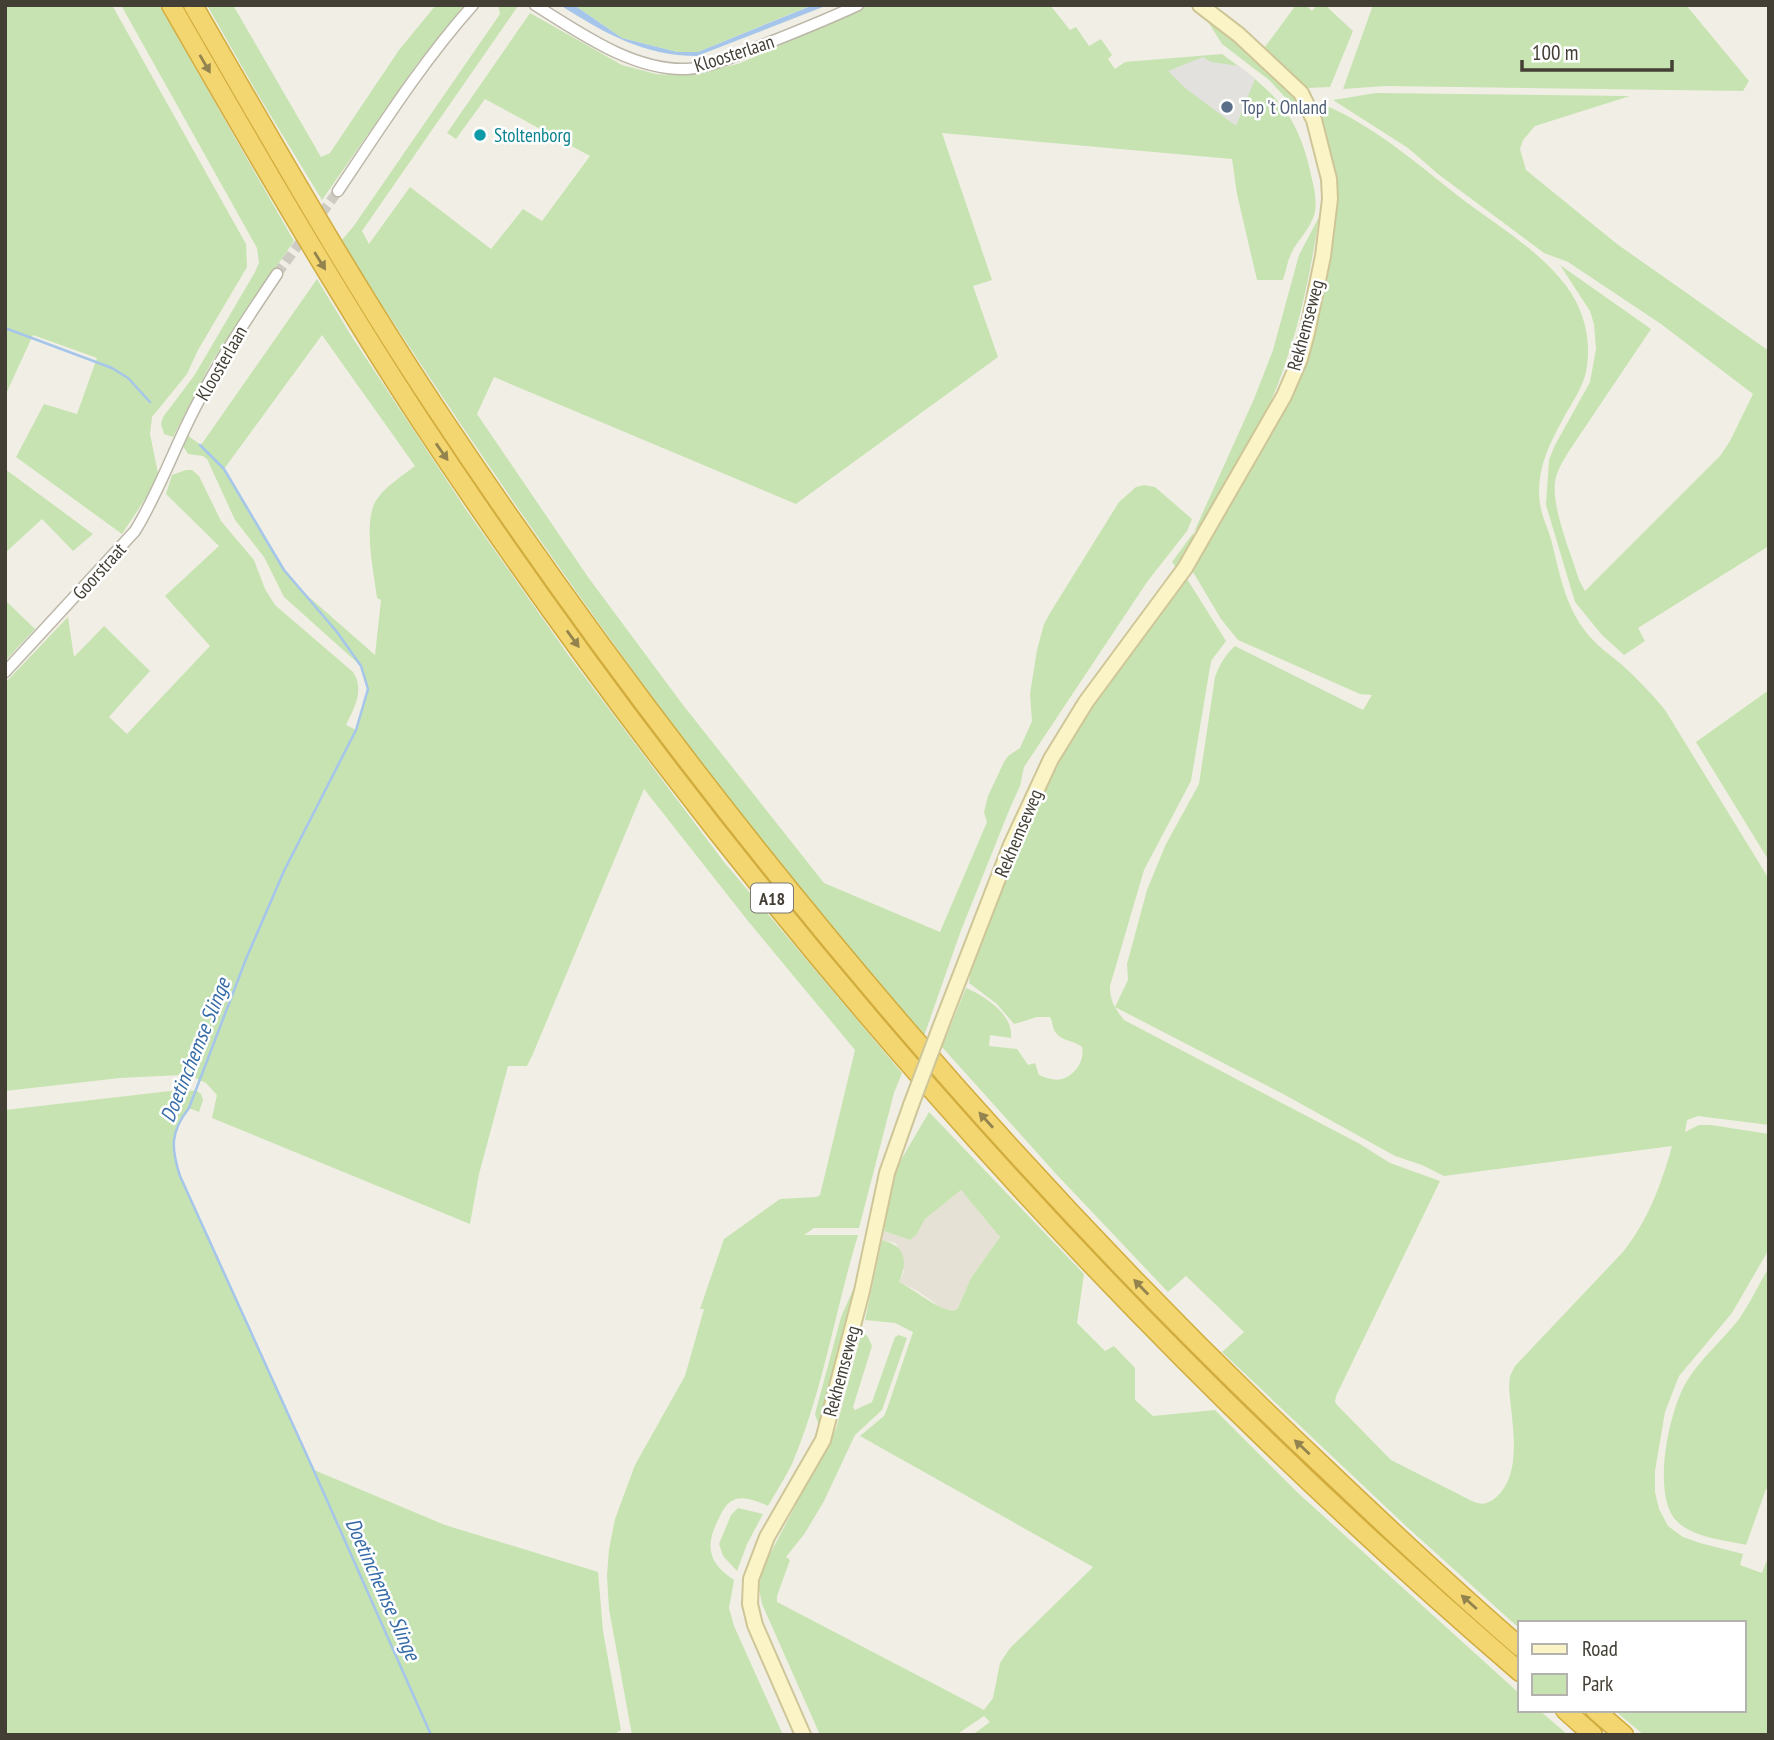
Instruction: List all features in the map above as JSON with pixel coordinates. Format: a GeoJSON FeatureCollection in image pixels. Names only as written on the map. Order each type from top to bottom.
{"type":"FeatureCollection","features":[{"type":"Feature","properties":{"kind":"highway","name":"A18"},"geometry":{"type":"LineString","coordinates":[[171,5],[315,253],[422,423],[628,715],[828,968],[1029,1197],[1131,1305],[1248,1423],[1388,1556],[1518,1670]]}},
{"type":"Feature","properties":{"kind":"highway","name":"A18"},"geometry":{"type":"LineString","coordinates":[[193,5],[310,207],[438,412],[549,574],[648,711],[745,835],[901,1024],[1063,1206],[1262,1409],[1405,1544],[1518,1645]]}},
{"type":"Feature","properties":{"kind":"highway"},"geometry":{"type":"LineString","coordinates":[[1566,1712],[1593,1735]]}},
{"type":"Feature","properties":{"kind":"highway"},"geometry":{"type":"LineString","coordinates":[[1597,1712],[1624,1735]]}},
{"type":"Feature","properties":{"kind":"street"},"geometry":{"type":"LineString","coordinates":[[338,191],[416,76],[474,5]]}},
{"type":"Feature","properties":{"kind":"street","name":"Kloosterlaan"},"geometry":{"type":"LineString","coordinates":[[535,5],[621,54],[656,65],[687,69],[721,61],[858,5]]}},
{"type":"Feature","properties":{"kind":"street","name":"Rekhemseweg"},"geometry":{"type":"LineString","coordinates":[[803,1735],[755,1625],[750,1604],[751,1579],[767,1537],[823,1440],[862,1291],[887,1173],[911,1105],[1011,845],[1046,768],[1086,702],[1185,568],[1284,396],[1300,359],[1307,333],[1323,256],[1330,199],[1329,179],[1314,120],[1301,93],[1239,35],[1200,5]]}},
{"type":"Feature","properties":{"kind":"street","name":"Kloosterlaan"},"geometry":{"type":"LineString","coordinates":[[171,455],[219,365],[277,274]]}},
{"type":"Feature","properties":{"kind":"street","name":"Goorstraat"},"geometry":{"type":"LineString","coordinates":[[5,672],[135,531],[150,506],[171,455]]}},
{"type":"Feature","properties":{"kind":"shaded area","name":"Top 't Onland"},"geometry":{"type":"Polygon","coordinates":[[[1203,57],[1211,62],[1239,66],[1255,79],[1236,126],[1185,88],[1168,71],[1203,57]]]}},
{"type":"Feature","properties":{"kind":"shaded area"},"geometry":{"type":"Polygon","coordinates":[[[961,1190],[1000,1237],[971,1278],[958,1308],[954,1311],[943,1309],[918,1291],[899,1282],[904,1272],[896,1243],[882,1240],[884,1231],[910,1240],[917,1234],[925,1219],[961,1190]]]}},
{"type":"Feature","properties":{"kind":"green space"},"geometry":{"type":"Polygon","coordinates":[[[5,5],[112,5],[246,244],[247,267],[198,350],[187,374],[152,417],[150,434],[158,473],[151,490],[122,534],[16,457],[44,404],[77,414],[97,358],[33,335],[5,396],[5,5]]]}},
{"type":"Feature","properties":{"kind":"green space"},"geometry":{"type":"Polygon","coordinates":[[[121,5],[159,5],[294,241],[211,363],[173,437],[164,434],[161,424],[163,417],[194,376],[259,263],[257,248],[121,5]]]}},
{"type":"Feature","properties":{"kind":"green space"},"geometry":{"type":"Polygon","coordinates":[[[207,5],[233,5],[321,157],[330,153],[399,50],[436,5],[464,5],[417,64],[322,200],[207,5]]]}},
{"type":"Feature","properties":{"kind":"green space"},"geometry":{"type":"Polygon","coordinates":[[[498,5],[518,6],[362,231],[369,244],[410,187],[491,249],[523,209],[542,221],[590,156],[485,99],[456,139],[447,133],[530,13],[622,65],[656,74],[673,75],[692,74],[738,64],[870,5],[1050,5],[1070,30],[1076,27],[1089,46],[1101,39],[1112,55],[1108,59],[1115,69],[1125,62],[1222,54],[1269,91],[1299,135],[1313,184],[1315,212],[1288,260],[1283,280],[1257,280],[1237,194],[1232,159],[942,133],[992,280],[973,286],[998,357],[796,504],[494,377],[477,414],[588,577],[683,705],[824,883],[940,932],[987,822],[984,812],[988,796],[1004,762],[1020,748],[1032,721],[1030,694],[1037,650],[1050,613],[1119,502],[1136,487],[1155,487],[1192,519],[1187,531],[1147,582],[1024,767],[1020,786],[960,933],[924,1036],[804,894],[644,686],[511,498],[341,241],[500,14],[498,5]]]}},
{"type":"Feature","properties":{"kind":"green space"},"geometry":{"type":"Polygon","coordinates":[[[574,5],[812,5],[698,52],[677,52],[622,38],[574,5]]]}},
{"type":"Feature","properties":{"kind":"green space"},"geometry":{"type":"Polygon","coordinates":[[[1296,5],[1306,5],[1312,11],[1317,5],[1325,5],[1353,31],[1330,87],[1306,88],[1262,51],[1296,5]]]}},
{"type":"Feature","properties":{"kind":"green space"},"geometry":{"type":"Polygon","coordinates":[[[1373,5],[1686,5],[1749,81],[1743,91],[1386,86],[1343,89],[1373,5]]]}},
{"type":"Feature","properties":{"kind":"green space"},"geometry":{"type":"Polygon","coordinates":[[[1205,17],[1292,89],[1302,102],[1294,107],[1269,80],[1222,44],[1205,17]]]}},
{"type":"Feature","properties":{"kind":"green space"},"geometry":{"type":"Polygon","coordinates":[[[1376,93],[1630,96],[1535,126],[1523,140],[1520,149],[1526,170],[1617,244],[1769,351],[1769,546],[1638,628],[1645,641],[1624,655],[1602,635],[1575,602],[1546,505],[1549,460],[1590,382],[1596,349],[1590,311],[1560,265],[1651,329],[1569,451],[1556,478],[1555,493],[1559,518],[1585,591],[1720,456],[1753,394],[1661,324],[1568,262],[1544,253],[1438,174],[1408,148],[1333,100],[1376,93]]]}},
{"type":"Feature","properties":{"kind":"green space"},"geometry":{"type":"Polygon","coordinates":[[[1327,106],[1382,138],[1520,241],[1557,274],[1573,297],[1586,328],[1588,361],[1579,390],[1543,462],[1539,485],[1542,513],[1564,588],[1573,611],[1590,637],[1633,675],[1665,710],[1769,879],[1769,1125],[1698,1116],[1687,1120],[1685,1132],[1699,1125],[1711,1125],[1769,1134],[1769,1249],[1732,1313],[1679,1376],[1665,1412],[1655,1471],[1655,1492],[1659,1509],[1668,1526],[1683,1537],[1743,1554],[1740,1565],[1762,1573],[1766,1562],[1769,1563],[1769,1735],[1644,1735],[1616,1712],[1746,1712],[1746,1621],[1518,1621],[1518,1627],[1407,1527],[1222,1352],[1244,1332],[1186,1276],[1168,1292],[1057,1175],[942,1047],[966,988],[997,1007],[1008,1022],[1011,1038],[990,1035],[989,1046],[1017,1049],[1028,1065],[1035,1063],[1039,1075],[1051,1079],[1067,1077],[1078,1067],[1082,1047],[1059,1036],[1050,1017],[1037,1017],[1014,1024],[997,1004],[969,983],[970,975],[1009,869],[1060,760],[1098,697],[1187,579],[1226,641],[1211,661],[1191,781],[1144,870],[1110,986],[1115,1006],[1128,980],[1127,964],[1147,890],[1166,844],[1199,784],[1215,677],[1228,653],[1235,646],[1363,710],[1372,695],[1360,694],[1238,640],[1221,619],[1190,567],[1301,369],[1331,160],[1319,116],[1320,107],[1327,106]],[[1116,1007],[1124,1020],[1360,1144],[1390,1163],[1440,1181],[1335,1402],[1391,1460],[1474,1502],[1489,1502],[1504,1489],[1513,1462],[1509,1387],[1515,1366],[1631,1241],[1646,1216],[1672,1146],[1444,1176],[1395,1156],[1285,1095],[1116,1007]]]}},
{"type":"Feature","properties":{"kind":"green space"},"geometry":{"type":"Polygon","coordinates":[[[1319,217],[1303,300],[1279,381],[1244,454],[1205,520],[1194,532],[1254,399],[1273,350],[1299,255],[1319,217]]]}},
{"type":"Feature","properties":{"kind":"green space"},"geometry":{"type":"Polygon","coordinates":[[[317,279],[467,511],[569,656],[724,862],[902,1073],[894,1093],[859,1228],[814,1228],[804,1235],[858,1235],[812,1408],[792,1464],[768,1506],[748,1499],[733,1500],[723,1511],[711,1538],[714,1560],[725,1574],[734,1580],[729,1608],[734,1626],[783,1735],[632,1735],[609,1609],[609,1549],[615,1519],[635,1465],[685,1376],[704,1309],[700,1309],[724,1239],[780,1199],[820,1195],[855,1050],[748,921],[644,789],[532,1056],[527,1066],[508,1066],[479,1174],[470,1224],[212,1118],[217,1095],[206,1083],[191,1076],[120,1078],[5,1091],[5,683],[68,617],[74,657],[104,626],[150,671],[109,717],[127,734],[210,646],[165,596],[219,546],[166,494],[172,475],[192,470],[199,476],[221,521],[254,560],[265,589],[275,605],[353,672],[358,692],[346,725],[356,730],[368,689],[361,666],[284,597],[264,557],[235,520],[207,459],[188,454],[183,446],[187,435],[201,445],[317,279]],[[322,335],[224,469],[284,569],[301,590],[375,655],[381,600],[377,598],[370,547],[370,520],[377,499],[394,481],[415,466],[322,335]]]}},
{"type":"Feature","properties":{"kind":"green space"},"geometry":{"type":"Polygon","coordinates":[[[5,469],[93,534],[73,551],[42,519],[5,553],[5,469]]]}},
{"type":"Feature","properties":{"kind":"green space"},"geometry":{"type":"Polygon","coordinates":[[[1194,532],[1190,548],[1176,567],[1172,562],[1194,532]]]}},
{"type":"Feature","properties":{"kind":"green space"},"geometry":{"type":"Polygon","coordinates":[[[5,600],[35,629],[5,661],[5,600]]]}},
{"type":"Feature","properties":{"kind":"green space"},"geometry":{"type":"Polygon","coordinates":[[[1769,690],[1769,861],[1696,742],[1769,690]]]}},
{"type":"Feature","properties":{"kind":"green space"},"geometry":{"type":"Polygon","coordinates":[[[179,1090],[197,1091],[203,1100],[199,1112],[189,1108],[175,1133],[174,1149],[180,1176],[314,1470],[445,1525],[598,1572],[603,1631],[621,1730],[613,1735],[5,1735],[5,1110],[179,1090]]]}},
{"type":"Feature","properties":{"kind":"green space"},"geometry":{"type":"Polygon","coordinates":[[[929,1112],[1084,1274],[1077,1323],[1105,1351],[1114,1346],[1135,1368],[1135,1400],[1153,1416],[1215,1410],[1298,1493],[1518,1692],[1518,1712],[1541,1712],[1568,1735],[972,1735],[990,1722],[984,1716],[956,1735],[820,1735],[762,1604],[759,1589],[762,1569],[836,1429],[862,1331],[872,1346],[853,1407],[855,1410],[872,1402],[895,1337],[899,1335],[907,1338],[882,1410],[855,1435],[824,1501],[805,1533],[786,1557],[790,1560],[777,1602],[984,1710],[993,1698],[1000,1663],[1010,1648],[1093,1567],[860,1436],[884,1416],[913,1332],[895,1323],[865,1320],[882,1240],[896,1246],[903,1255],[904,1267],[899,1282],[933,1303],[954,1311],[958,1308],[971,1278],[1000,1237],[961,1190],[925,1219],[917,1234],[910,1240],[884,1231],[894,1172],[929,1112]]]}},
{"type":"Feature","properties":{"kind":"green space"},"geometry":{"type":"Polygon","coordinates":[[[863,1267],[832,1393],[819,1426],[815,1414],[841,1317],[863,1267]]]}},
{"type":"Feature","properties":{"kind":"green space"},"geometry":{"type":"Polygon","coordinates":[[[1769,1267],[1769,1490],[1766,1489],[1746,1545],[1703,1535],[1680,1524],[1671,1512],[1665,1496],[1665,1454],[1674,1412],[1687,1381],[1739,1319],[1769,1267]]]}},
{"type":"Feature","properties":{"kind":"green space"},"geometry":{"type":"Polygon","coordinates":[[[738,1508],[763,1514],[747,1544],[737,1571],[723,1556],[719,1544],[731,1515],[738,1508]]]}},
{"type":"Feature","properties":{"kind":"water"},"geometry":{"type":"Polygon","coordinates":[[[560,5],[574,5],[622,38],[677,52],[698,52],[813,5],[828,5],[697,56],[659,52],[625,41],[560,5]]]}},
{"type":"Feature","properties":{"kind":"waterway"},"geometry":{"type":"LineString","coordinates":[[5,328],[112,368],[128,378],[150,402]]}},
{"type":"Feature","properties":{"kind":"waterway","name":"Doetinchemse Slinge"},"geometry":{"type":"LineString","coordinates":[[200,445],[224,469],[284,570],[337,632],[361,666],[368,689],[356,730],[284,871],[246,959],[189,1108],[175,1133],[175,1157],[180,1176],[431,1735]]}},
{"type":"Feature","properties":{"kind":"tunnel"},"geometry":{"type":"LineString","coordinates":[[277,274],[338,191]]}},
{"type":"Feature","properties":{"kind":"place","name":"Top 't Onland"},"geometry":{"type":"Point","coordinates":[1227,107]}},
{"type":"Feature","properties":{"kind":"place","name":"Stoltenborg"},"geometry":{"type":"Point","coordinates":[480,135]}}]}
